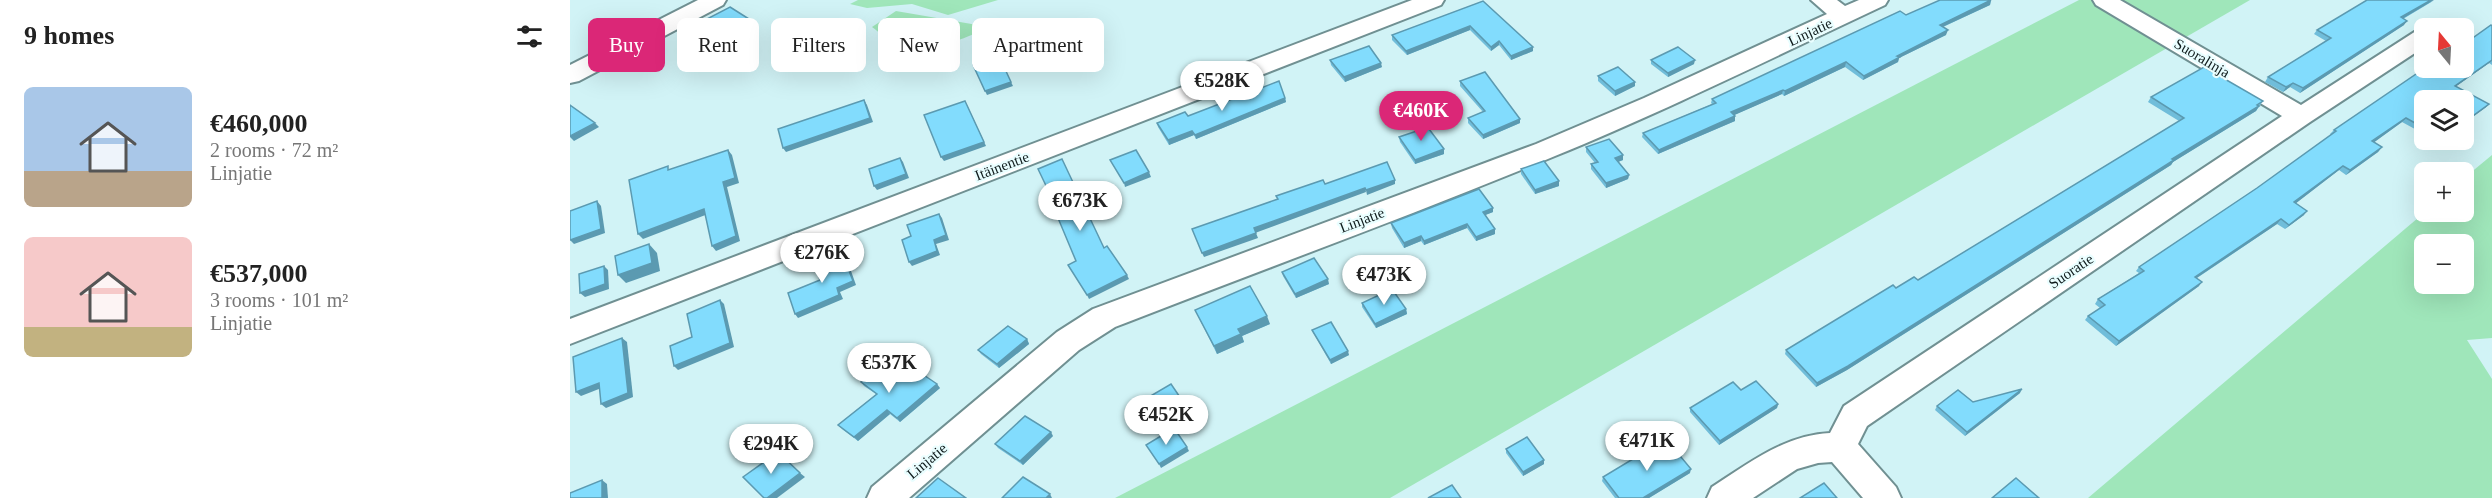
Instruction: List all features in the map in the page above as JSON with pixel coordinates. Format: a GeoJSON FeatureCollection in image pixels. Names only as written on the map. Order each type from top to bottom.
{"type":"FeatureCollection","features":[{"type":"Feature","properties":{"kind":"street"},"geometry":{"type":"LineString","coordinates":[[570,75],[682,6],[715,0]]}},
{"type":"Feature","properties":{"kind":"street","name":"Linjatie"},"geometry":{"type":"LineString","coordinates":[[884,498],[1068,341],[1104,318],[1545,150],[1634,113],[1833,8],[1877,0]]}},
{"type":"Feature","properties":{"kind":"street","name":"Suoralinja"},"geometry":{"type":"LineString","coordinates":[[2104,0],[2301,116]]}},
{"type":"Feature","properties":{"kind":"street","name":"Itäinentie"},"geometry":{"type":"LineString","coordinates":[[570,332],[1417,3]]}},
{"type":"Feature","properties":{"kind":"street","name":"Suoratie"},"geometry":{"type":"LineString","coordinates":[[1840,447],[1855,416],[2414,43]]}},
{"type":"Feature","properties":{"kind":"street"},"geometry":{"type":"LineString","coordinates":[[1724,498],[1787,457],[1818,448],[1840,447],[1884,498]]}},
{"type":"Feature","properties":{"kind":"green space"},"geometry":{"type":"Polygon","coordinates":[[[858,0],[998,0],[948,15],[912,4],[867,8],[850,4],[858,0]]]}},
{"type":"Feature","properties":{"kind":"green space"},"geometry":{"type":"Polygon","coordinates":[[[2079,0],[2250,0],[1390,498],[1115,498],[2079,0]]]}},
{"type":"Feature","properties":{"kind":"green space"},"geometry":{"type":"Polygon","coordinates":[[[896,11],[937,18],[886,18],[896,11]]]}},
{"type":"Feature","properties":{"kind":"green space"},"geometry":{"type":"Polygon","coordinates":[[[960,22],[972,24],[972,35],[960,39],[960,22]]]}},
{"type":"Feature","properties":{"kind":"green space"},"geometry":{"type":"Polygon","coordinates":[[[878,23],[878,32],[872,27],[878,23]]]}},
{"type":"Feature","properties":{"kind":"green space"},"geometry":{"type":"Polygon","coordinates":[[[2492,155],[2492,338],[2467,340],[2492,379],[2492,498],[2088,498],[2414,221],[2474,222],[2474,170],[2492,155]]]}},
{"type":"Feature","properties":{"kind":"building"},"geometry":{"type":"Polygon","coordinates":[[[1940,0],[1991,0],[1940,25],[1948,30],[1864,76],[1846,62],[1785,91],[1731,112],[1735,116],[1659,150],[1643,133],[1716,103],[1712,99],[1900,11],[1906,15],[1940,0]]]}},
{"type":"Feature","properties":{"kind":"building"},"geometry":{"type":"Polygon","coordinates":[[[2367,0],[2431,0],[2401,17],[2407,21],[2303,88],[2293,83],[2286,87],[2268,77],[2331,38],[2317,30],[2367,0]]]}},
{"type":"Feature","properties":{"kind":"building"},"geometry":{"type":"Polygon","coordinates":[[[1483,1],[1533,47],[1511,56],[1499,41],[1491,47],[1470,26],[1406,51],[1392,35],[1483,1]]]}},
{"type":"Feature","properties":{"kind":"building"},"geometry":{"type":"Polygon","coordinates":[[[730,7],[747,18],[709,18],[730,7]]]}},
{"type":"Feature","properties":{"kind":"building"},"geometry":{"type":"Polygon","coordinates":[[[2492,26],[2492,60],[2474,73],[2474,37],[2492,26]]]}},
{"type":"Feature","properties":{"kind":"building"},"geometry":{"type":"Polygon","coordinates":[[[1369,46],[1381,63],[1344,77],[1330,60],[1369,46]]]}},
{"type":"Feature","properties":{"kind":"building"},"geometry":{"type":"Polygon","coordinates":[[[1678,47],[1695,60],[1668,73],[1651,60],[1678,47]]]}},
{"type":"Feature","properties":{"kind":"building"},"geometry":{"type":"Polygon","coordinates":[[[1618,67],[1635,82],[1615,91],[1598,76],[1618,67]]]}},
{"type":"Feature","properties":{"kind":"building"},"geometry":{"type":"Polygon","coordinates":[[[2204,67],[2263,101],[2257,105],[2259,106],[2172,159],[2174,160],[1848,366],[1817,383],[1786,350],[1893,285],[1896,288],[1914,277],[1918,280],[2184,118],[2151,97],[2204,67]]]}},
{"type":"Feature","properties":{"kind":"building"},"geometry":{"type":"Polygon","coordinates":[[[976,72],[1006,72],[1011,82],[985,91],[976,72]]]}},
{"type":"Feature","properties":{"kind":"building"},"geometry":{"type":"Polygon","coordinates":[[[1485,72],[1520,119],[1483,135],[1468,118],[1485,111],[1460,81],[1485,72]]]}},
{"type":"Feature","properties":{"kind":"building"},"geometry":{"type":"Polygon","coordinates":[[[2414,75],[2414,78],[2466,78],[2455,86],[2463,90],[2414,90],[2414,122],[2406,118],[2372,141],[2382,147],[2350,170],[2343,166],[2294,202],[2307,211],[2289,225],[2281,219],[2195,277],[2202,282],[2119,341],[2088,316],[2105,305],[2098,299],[2144,271],[2139,267],[2257,188],[2336,131],[2334,130],[2414,75]]]}},
{"type":"Feature","properties":{"kind":"building"},"geometry":{"type":"Polygon","coordinates":[[[1279,81],[1285,98],[1195,135],[1192,131],[1168,140],[1157,123],[1185,112],[1188,116],[1279,81]]]}},
{"type":"Feature","properties":{"kind":"building"},"geometry":{"type":"Polygon","coordinates":[[[2474,96],[2489,104],[2474,115],[2474,96]]]}},
{"type":"Feature","properties":{"kind":"building"},"geometry":{"type":"Polygon","coordinates":[[[864,100],[870,118],[783,148],[778,129],[864,100]]]}},
{"type":"Feature","properties":{"kind":"building"},"geometry":{"type":"Polygon","coordinates":[[[965,101],[984,142],[941,157],[924,115],[965,101]]]}},
{"type":"Feature","properties":{"kind":"building"},"geometry":{"type":"Polygon","coordinates":[[[570,105],[595,123],[570,136],[570,105]]]}},
{"type":"Feature","properties":{"kind":"building"},"geometry":{"type":"Polygon","coordinates":[[[1420,117],[1444,149],[1415,160],[1399,137],[1420,130],[1420,117]]]}},
{"type":"Feature","properties":{"kind":"building"},"geometry":{"type":"Polygon","coordinates":[[[1609,139],[1623,155],[1615,158],[1629,175],[1606,183],[1591,164],[1598,162],[1586,147],[1609,139]]]}},
{"type":"Feature","properties":{"kind":"building"},"geometry":{"type":"Polygon","coordinates":[[[728,150],[735,178],[723,182],[736,236],[712,246],[704,209],[638,234],[629,180],[668,166],[668,170],[728,150]]]}},
{"type":"Feature","properties":{"kind":"building"},"geometry":{"type":"Polygon","coordinates":[[[1136,150],[1149,172],[1124,183],[1110,160],[1136,150]]]}},
{"type":"Feature","properties":{"kind":"building"},"geometry":{"type":"Polygon","coordinates":[[[900,158],[906,174],[874,186],[869,169],[900,158]]]}},
{"type":"Feature","properties":{"kind":"building"},"geometry":{"type":"Polygon","coordinates":[[[1062,159],[1104,248],[1107,246],[1127,275],[1087,295],[1068,265],[1076,261],[1058,218],[1061,217],[1038,169],[1062,159]]]}},
{"type":"Feature","properties":{"kind":"building"},"geometry":{"type":"Polygon","coordinates":[[[1544,161],[1559,181],[1535,190],[1521,169],[1544,161]]]}},
{"type":"Feature","properties":{"kind":"building"},"geometry":{"type":"Polygon","coordinates":[[[1387,162],[1395,180],[1366,190],[1365,188],[1254,228],[1256,233],[1202,253],[1192,229],[1278,199],[1276,196],[1323,180],[1325,184],[1387,162]]]}},
{"type":"Feature","properties":{"kind":"building"},"geometry":{"type":"Polygon","coordinates":[[[1479,189],[1493,208],[1483,212],[1495,229],[1476,237],[1467,224],[1424,241],[1421,236],[1404,243],[1391,223],[1479,189]]]}},
{"type":"Feature","properties":{"kind":"building"},"geometry":{"type":"Polygon","coordinates":[[[597,201],[601,229],[570,240],[570,211],[597,201]]]}},
{"type":"Feature","properties":{"kind":"building"},"geometry":{"type":"Polygon","coordinates":[[[939,214],[946,235],[934,240],[937,251],[909,262],[902,240],[911,236],[907,225],[939,214]]]}},
{"type":"Feature","properties":{"kind":"building"},"geometry":{"type":"Polygon","coordinates":[[[649,244],[652,263],[618,275],[615,256],[649,244]]]}},
{"type":"Feature","properties":{"kind":"building"},"geometry":{"type":"Polygon","coordinates":[[[842,253],[853,281],[837,288],[839,295],[795,314],[788,293],[820,280],[815,264],[842,253]]]}},
{"type":"Feature","properties":{"kind":"building"},"geometry":{"type":"Polygon","coordinates":[[[1314,258],[1328,279],[1295,294],[1282,272],[1314,258]]]}},
{"type":"Feature","properties":{"kind":"building"},"geometry":{"type":"Polygon","coordinates":[[[604,266],[605,284],[580,293],[579,274],[604,266]]]}},
{"type":"Feature","properties":{"kind":"building"},"geometry":{"type":"Polygon","coordinates":[[[1250,286],[1267,316],[1238,329],[1241,334],[1214,346],[1195,310],[1250,286]]]}},
{"type":"Feature","properties":{"kind":"building"},"geometry":{"type":"Polygon","coordinates":[[[1392,289],[1406,309],[1375,324],[1362,303],[1392,289]]]}},
{"type":"Feature","properties":{"kind":"building"},"geometry":{"type":"Polygon","coordinates":[[[720,300],[730,343],[674,366],[670,346],[692,337],[687,314],[720,300]]]}},
{"type":"Feature","properties":{"kind":"building"},"geometry":{"type":"Polygon","coordinates":[[[1331,322],[1348,351],[1330,360],[1312,330],[1331,322]]]}},
{"type":"Feature","properties":{"kind":"building"},"geometry":{"type":"Polygon","coordinates":[[[1008,326],[1027,339],[997,364],[978,350],[1008,326]]]}},
{"type":"Feature","properties":{"kind":"building"},"geometry":{"type":"Polygon","coordinates":[[[622,338],[628,393],[601,404],[599,383],[576,392],[573,357],[622,338]]]}},
{"type":"Feature","properties":{"kind":"building"},"geometry":{"type":"Polygon","coordinates":[[[894,355],[937,384],[897,418],[887,410],[854,437],[838,425],[877,394],[861,382],[894,355]]]}},
{"type":"Feature","properties":{"kind":"building"},"geometry":{"type":"Polygon","coordinates":[[[1756,381],[1778,404],[1720,441],[1690,408],[1733,382],[1741,390],[1756,381]]]}},
{"type":"Feature","properties":{"kind":"building"},"geometry":{"type":"Polygon","coordinates":[[[1171,384],[1188,409],[1159,426],[1142,401],[1171,384]]]}},
{"type":"Feature","properties":{"kind":"building"},"geometry":{"type":"Polygon","coordinates":[[[2022,389],[1967,432],[1937,406],[1958,390],[1973,402],[2022,389]]]}},
{"type":"Feature","properties":{"kind":"building"},"geometry":{"type":"Polygon","coordinates":[[[1025,416],[1051,432],[1020,461],[995,444],[1025,416]]]}},
{"type":"Feature","properties":{"kind":"building"},"geometry":{"type":"Polygon","coordinates":[[[1174,428],[1187,447],[1159,464],[1146,445],[1174,428]]]}},
{"type":"Feature","properties":{"kind":"building"},"geometry":{"type":"Polygon","coordinates":[[[1527,437],[1544,460],[1523,472],[1506,449],[1527,437]]]}},
{"type":"Feature","properties":{"kind":"building"},"geometry":{"type":"Polygon","coordinates":[[[1666,439],[1691,469],[1643,498],[1619,498],[1603,477],[1666,439]]]}},
{"type":"Feature","properties":{"kind":"building"},"geometry":{"type":"Polygon","coordinates":[[[778,452],[800,473],[764,498],[743,477],[778,452]]]}},
{"type":"Feature","properties":{"kind":"building"},"geometry":{"type":"Polygon","coordinates":[[[1023,477],[1050,494],[1046,498],[1002,498],[1023,477]]]}},
{"type":"Feature","properties":{"kind":"building"},"geometry":{"type":"Polygon","coordinates":[[[938,478],[966,498],[916,498],[938,478]]]}},
{"type":"Feature","properties":{"kind":"building"},"geometry":{"type":"Polygon","coordinates":[[[2016,478],[2039,498],[1992,498],[2016,478]]]}},
{"type":"Feature","properties":{"kind":"building"},"geometry":{"type":"Polygon","coordinates":[[[602,480],[602,498],[570,498],[570,493],[602,480]]]}},
{"type":"Feature","properties":{"kind":"building"},"geometry":{"type":"Polygon","coordinates":[[[1824,483],[1837,498],[1800,498],[1824,483]]]}},
{"type":"Feature","properties":{"kind":"building"},"geometry":{"type":"Polygon","coordinates":[[[1452,485],[1461,498],[1428,498],[1452,485]]]}}]}
